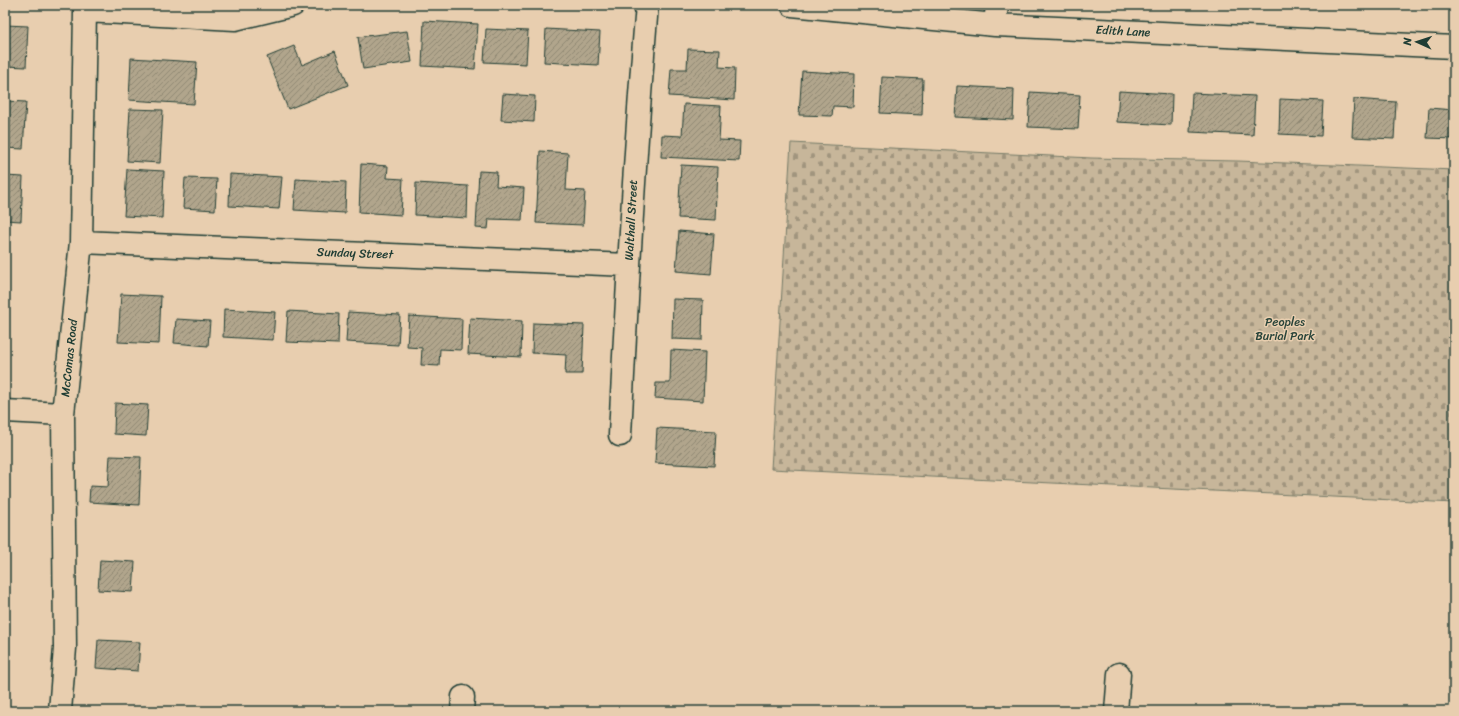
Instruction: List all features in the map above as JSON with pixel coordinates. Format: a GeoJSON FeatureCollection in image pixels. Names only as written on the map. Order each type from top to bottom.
{"type":"FeatureCollection","features":[{"type":"Feature","properties":{"kind":"street"},"geometry":{"type":"LineString","coordinates":[[85,8],[235,19],[293,5]]}},
{"type":"Feature","properties":{"kind":"street","name":"Walthall Street"},"geometry":{"type":"LineString","coordinates":[[620,435],[628,265],[646,5]]}},
{"type":"Feature","properties":{"kind":"street","name":"Edith Lane"},"geometry":{"type":"LineString","coordinates":[[792,5],[996,15],[1454,47]]}},
{"type":"Feature","properties":{"kind":"street","name":"McComas Road"},"geometry":{"type":"LineString","coordinates":[[60,711],[65,648],[63,414],[81,242],[85,8]]}},
{"type":"Feature","properties":{"kind":"street","name":"Sunday Street"},"geometry":{"type":"LineString","coordinates":[[81,242],[628,265]]}},
{"type":"Feature","properties":{"kind":"street"},"geometry":{"type":"LineString","coordinates":[[5,411],[63,414]]}},
{"type":"Feature","properties":{"kind":"street"},"geometry":{"type":"LineString","coordinates":[[1116,711],[1120,674]]}},
{"type":"Feature","properties":{"kind":"green space","name":"Peoples Burial Park"},"geometry":{"type":"Polygon","coordinates":[[[791,143],[1091,158],[1238,161],[1454,170],[1454,503],[771,469],[791,143]]]}},
{"type":"Feature","properties":{"kind":"building"},"geometry":{"type":"Polygon","coordinates":[[[424,21],[478,24],[475,69],[422,66],[424,21]]]}},
{"type":"Feature","properties":{"kind":"building"},"geometry":{"type":"Polygon","coordinates":[[[5,25],[28,26],[26,67],[5,66],[5,25]]]}},
{"type":"Feature","properties":{"kind":"building"},"geometry":{"type":"Polygon","coordinates":[[[486,29],[528,31],[526,64],[484,62],[486,29]]]}},
{"type":"Feature","properties":{"kind":"building"},"geometry":{"type":"Polygon","coordinates":[[[546,29],[600,32],[598,65],[544,62],[546,29]]]}},
{"type":"Feature","properties":{"kind":"building"},"geometry":{"type":"Polygon","coordinates":[[[407,31],[412,62],[363,69],[358,37],[407,31]]]}},
{"type":"Feature","properties":{"kind":"building"},"geometry":{"type":"Polygon","coordinates":[[[294,46],[302,65],[335,51],[348,85],[288,109],[267,57],[294,46]]]}},
{"type":"Feature","properties":{"kind":"building"},"geometry":{"type":"Polygon","coordinates":[[[688,49],[720,50],[719,67],[735,68],[734,100],[669,96],[671,69],[687,69],[688,49]]]}},
{"type":"Feature","properties":{"kind":"building"},"geometry":{"type":"Polygon","coordinates":[[[131,58],[197,62],[194,104],[129,100],[131,58]]]}},
{"type":"Feature","properties":{"kind":"building"},"geometry":{"type":"Polygon","coordinates":[[[802,71],[854,74],[853,107],[833,106],[832,116],[799,115],[802,71]]]}},
{"type":"Feature","properties":{"kind":"building"},"geometry":{"type":"Polygon","coordinates":[[[882,77],[923,79],[922,115],[880,113],[882,77]]]}},
{"type":"Feature","properties":{"kind":"building"},"geometry":{"type":"Polygon","coordinates":[[[957,86],[1014,89],[1013,120],[955,117],[957,86]]]}},
{"type":"Feature","properties":{"kind":"building"},"geometry":{"type":"Polygon","coordinates":[[[1119,91],[1172,94],[1171,125],[1117,122],[1119,91]]]}},
{"type":"Feature","properties":{"kind":"building"},"geometry":{"type":"Polygon","coordinates":[[[1030,92],[1080,95],[1078,129],[1028,127],[1030,92]]]}},
{"type":"Feature","properties":{"kind":"building"},"geometry":{"type":"Polygon","coordinates":[[[1192,93],[1255,96],[1253,135],[1190,132],[1192,93]]]}},
{"type":"Feature","properties":{"kind":"building"},"geometry":{"type":"Polygon","coordinates":[[[503,94],[535,96],[534,122],[501,120],[503,94]]]}},
{"type":"Feature","properties":{"kind":"building"},"geometry":{"type":"Polygon","coordinates":[[[1280,99],[1323,101],[1321,136],[1279,134],[1280,99]]]}},
{"type":"Feature","properties":{"kind":"building"},"geometry":{"type":"Polygon","coordinates":[[[1354,99],[1396,102],[1394,139],[1352,137],[1354,99]]]}},
{"type":"Feature","properties":{"kind":"building"},"geometry":{"type":"Polygon","coordinates":[[[5,101],[26,102],[23,149],[5,148],[5,101]]]}},
{"type":"Feature","properties":{"kind":"building"},"geometry":{"type":"Polygon","coordinates":[[[684,104],[721,106],[719,140],[740,141],[739,161],[661,157],[662,135],[682,136],[684,104]]]}},
{"type":"Feature","properties":{"kind":"building"},"geometry":{"type":"Polygon","coordinates":[[[1429,108],[1454,110],[1454,139],[1427,138],[1429,108]]]}},
{"type":"Feature","properties":{"kind":"building"},"geometry":{"type":"Polygon","coordinates":[[[130,109],[163,110],[160,163],[127,161],[130,109]]]}},
{"type":"Feature","properties":{"kind":"building"},"geometry":{"type":"Polygon","coordinates":[[[540,151],[568,153],[566,190],[585,191],[583,225],[536,223],[540,151]]]}},
{"type":"Feature","properties":{"kind":"building"},"geometry":{"type":"Polygon","coordinates":[[[361,164],[388,166],[387,178],[403,179],[401,215],[359,212],[361,164]]]}},
{"type":"Feature","properties":{"kind":"building"},"geometry":{"type":"Polygon","coordinates":[[[681,165],[718,167],[716,220],[678,218],[681,165]]]}},
{"type":"Feature","properties":{"kind":"building"},"geometry":{"type":"Polygon","coordinates":[[[127,169],[164,171],[162,218],[124,216],[127,169]]]}},
{"type":"Feature","properties":{"kind":"building"},"geometry":{"type":"Polygon","coordinates":[[[479,171],[497,172],[496,186],[524,188],[522,220],[489,219],[488,229],[476,228],[479,171]]]}},
{"type":"Feature","properties":{"kind":"building"},"geometry":{"type":"Polygon","coordinates":[[[230,174],[282,177],[279,209],[229,206],[230,174]]]}},
{"type":"Feature","properties":{"kind":"building"},"geometry":{"type":"Polygon","coordinates":[[[5,176],[23,177],[21,221],[5,220],[5,176]]]}},
{"type":"Feature","properties":{"kind":"building"},"geometry":{"type":"Polygon","coordinates":[[[185,178],[217,179],[215,210],[183,208],[185,178]]]}},
{"type":"Feature","properties":{"kind":"building"},"geometry":{"type":"Polygon","coordinates":[[[296,179],[346,182],[345,213],[294,210],[296,179]]]}},
{"type":"Feature","properties":{"kind":"building"},"geometry":{"type":"Polygon","coordinates":[[[416,183],[468,186],[467,218],[415,215],[416,183]]]}},
{"type":"Feature","properties":{"kind":"building"},"geometry":{"type":"Polygon","coordinates":[[[679,231],[714,234],[711,274],[676,271],[679,231]]]}},
{"type":"Feature","properties":{"kind":"building"},"geometry":{"type":"Polygon","coordinates":[[[121,294],[161,296],[159,344],[118,342],[121,294]]]}},
{"type":"Feature","properties":{"kind":"building"},"geometry":{"type":"Polygon","coordinates":[[[673,299],[703,300],[702,340],[672,339],[673,299]]]}},
{"type":"Feature","properties":{"kind":"building"},"geometry":{"type":"Polygon","coordinates":[[[224,309],[275,312],[273,340],[223,337],[224,309]]]}},
{"type":"Feature","properties":{"kind":"building"},"geometry":{"type":"Polygon","coordinates":[[[288,311],[339,314],[338,344],[286,342],[288,311]]]}},
{"type":"Feature","properties":{"kind":"building"},"geometry":{"type":"Polygon","coordinates":[[[348,312],[400,315],[398,345],[346,342],[348,312]]]}},
{"type":"Feature","properties":{"kind":"building"},"geometry":{"type":"Polygon","coordinates":[[[409,316],[462,319],[461,350],[440,349],[439,366],[421,365],[422,348],[407,347],[409,316]]]}},
{"type":"Feature","properties":{"kind":"building"},"geometry":{"type":"Polygon","coordinates":[[[470,318],[522,321],[521,357],[468,354],[470,318]]]}},
{"type":"Feature","properties":{"kind":"building"},"geometry":{"type":"Polygon","coordinates":[[[176,319],[210,321],[208,346],[174,343],[176,319]]]}},
{"type":"Feature","properties":{"kind":"building"},"geometry":{"type":"Polygon","coordinates":[[[533,323],[584,325],[582,374],[565,374],[566,355],[532,353],[533,323]]]}},
{"type":"Feature","properties":{"kind":"building"},"geometry":{"type":"Polygon","coordinates":[[[671,350],[705,352],[703,401],[655,398],[656,383],[670,383],[671,350]]]}},
{"type":"Feature","properties":{"kind":"building"},"geometry":{"type":"Polygon","coordinates":[[[115,403],[148,405],[146,436],[114,434],[115,403]]]}},
{"type":"Feature","properties":{"kind":"building"},"geometry":{"type":"Polygon","coordinates":[[[657,428],[716,431],[714,466],[655,463],[657,428]]]}},
{"type":"Feature","properties":{"kind":"building"},"geometry":{"type":"Polygon","coordinates":[[[110,456],[141,457],[139,505],[89,502],[90,486],[108,487],[110,456]]]}},
{"type":"Feature","properties":{"kind":"building"},"geometry":{"type":"Polygon","coordinates":[[[100,560],[135,562],[133,592],[98,590],[100,560]]]}},
{"type":"Feature","properties":{"kind":"building"},"geometry":{"type":"Polygon","coordinates":[[[98,640],[140,642],[138,671],[96,668],[98,640]]]}}]}
